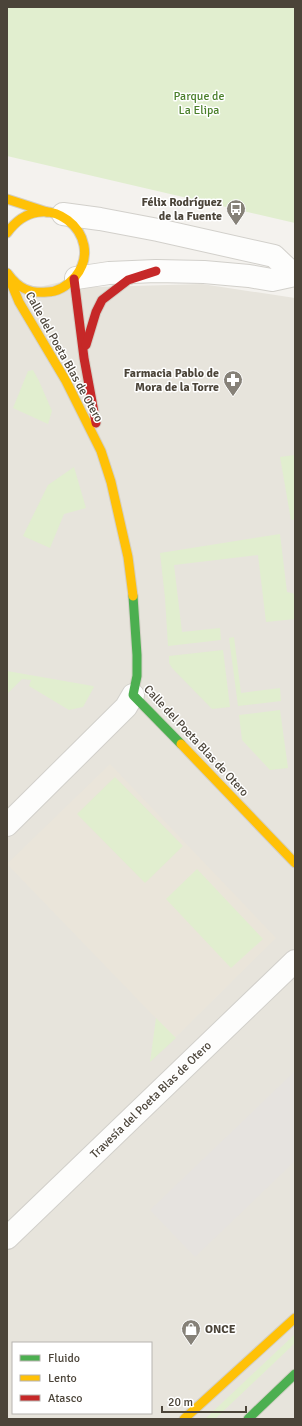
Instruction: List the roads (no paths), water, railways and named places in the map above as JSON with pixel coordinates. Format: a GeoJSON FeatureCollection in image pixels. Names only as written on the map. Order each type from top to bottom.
{"type":"FeatureCollection","features":[{"type":"Feature","properties":{"kind":"street"},"geometry":{"type":"LineString","coordinates":[[7,199],[55,213],[74,224],[84,248],[84,261],[75,279]]}},
{"type":"Feature","properties":{"kind":"street"},"geometry":{"type":"LineString","coordinates":[[7,234],[12,226],[22,217],[35,212],[100,219],[158,230],[274,256],[295,275]]}},
{"type":"Feature","properties":{"kind":"street"},"geometry":{"type":"LineString","coordinates":[[75,279],[109,273],[156,271],[204,272],[249,276],[272,280],[295,275]]}},
{"type":"Feature","properties":{"kind":"street","name":"Calle del Poeta Blas de Otero"},"geometry":{"type":"LineString","coordinates":[[84,358],[87,339],[93,318],[102,300],[128,280],[156,271]]}},
{"type":"Feature","properties":{"kind":"street","name":"Calle del Poeta Blas de Otero"},"geometry":{"type":"LineString","coordinates":[[7,273],[16,284],[26,290],[38,293],[50,293],[63,289],[75,279]]}},
{"type":"Feature","properties":{"kind":"street","name":"Calle del Poeta Blas de Otero"},"geometry":{"type":"LineString","coordinates":[[7,273],[12,289],[66,381],[101,451]]}},
{"type":"Feature","properties":{"kind":"street","name":"Calle del Poeta Blas de Otero"},"geometry":{"type":"LineString","coordinates":[[75,279],[84,358],[101,451],[111,482],[128,557],[138,655],[137,676],[133,694],[295,863]]}},
{"type":"Feature","properties":{"kind":"street"},"geometry":{"type":"LineString","coordinates":[[7,825],[126,707],[133,694]]}},
{"type":"Feature","properties":{"kind":"street","name":"Travesía del Poeta Blas de Otero"},"geometry":{"type":"LineString","coordinates":[[7,1238],[295,960]]}},
{"type":"Feature","properties":{"kind":"street"},"geometry":{"type":"LineString","coordinates":[[184,1419],[295,1318]]}},
{"type":"Feature","properties":{"kind":"street"},"geometry":{"type":"LineString","coordinates":[[248,1419],[295,1374]]}},
{"type":"Feature","properties":{"kind":"place","name":"Félix Rodríguez de la Fuente"},"geometry":{"type":"Point","coordinates":[236,226]}},
{"type":"Feature","properties":{"kind":"place","name":"Farmacia Pablo de Mora de la Torre"},"geometry":{"type":"Point","coordinates":[233,397]}},
{"type":"Feature","properties":{"kind":"place","name":"ONCE"},"geometry":{"type":"Point","coordinates":[191,1346]}},
{"type":"Feature","properties":{"kind":"park label","name":"Parque de La Elipa"},"geometry":{"type":"Point","coordinates":[199,103]}}]}
